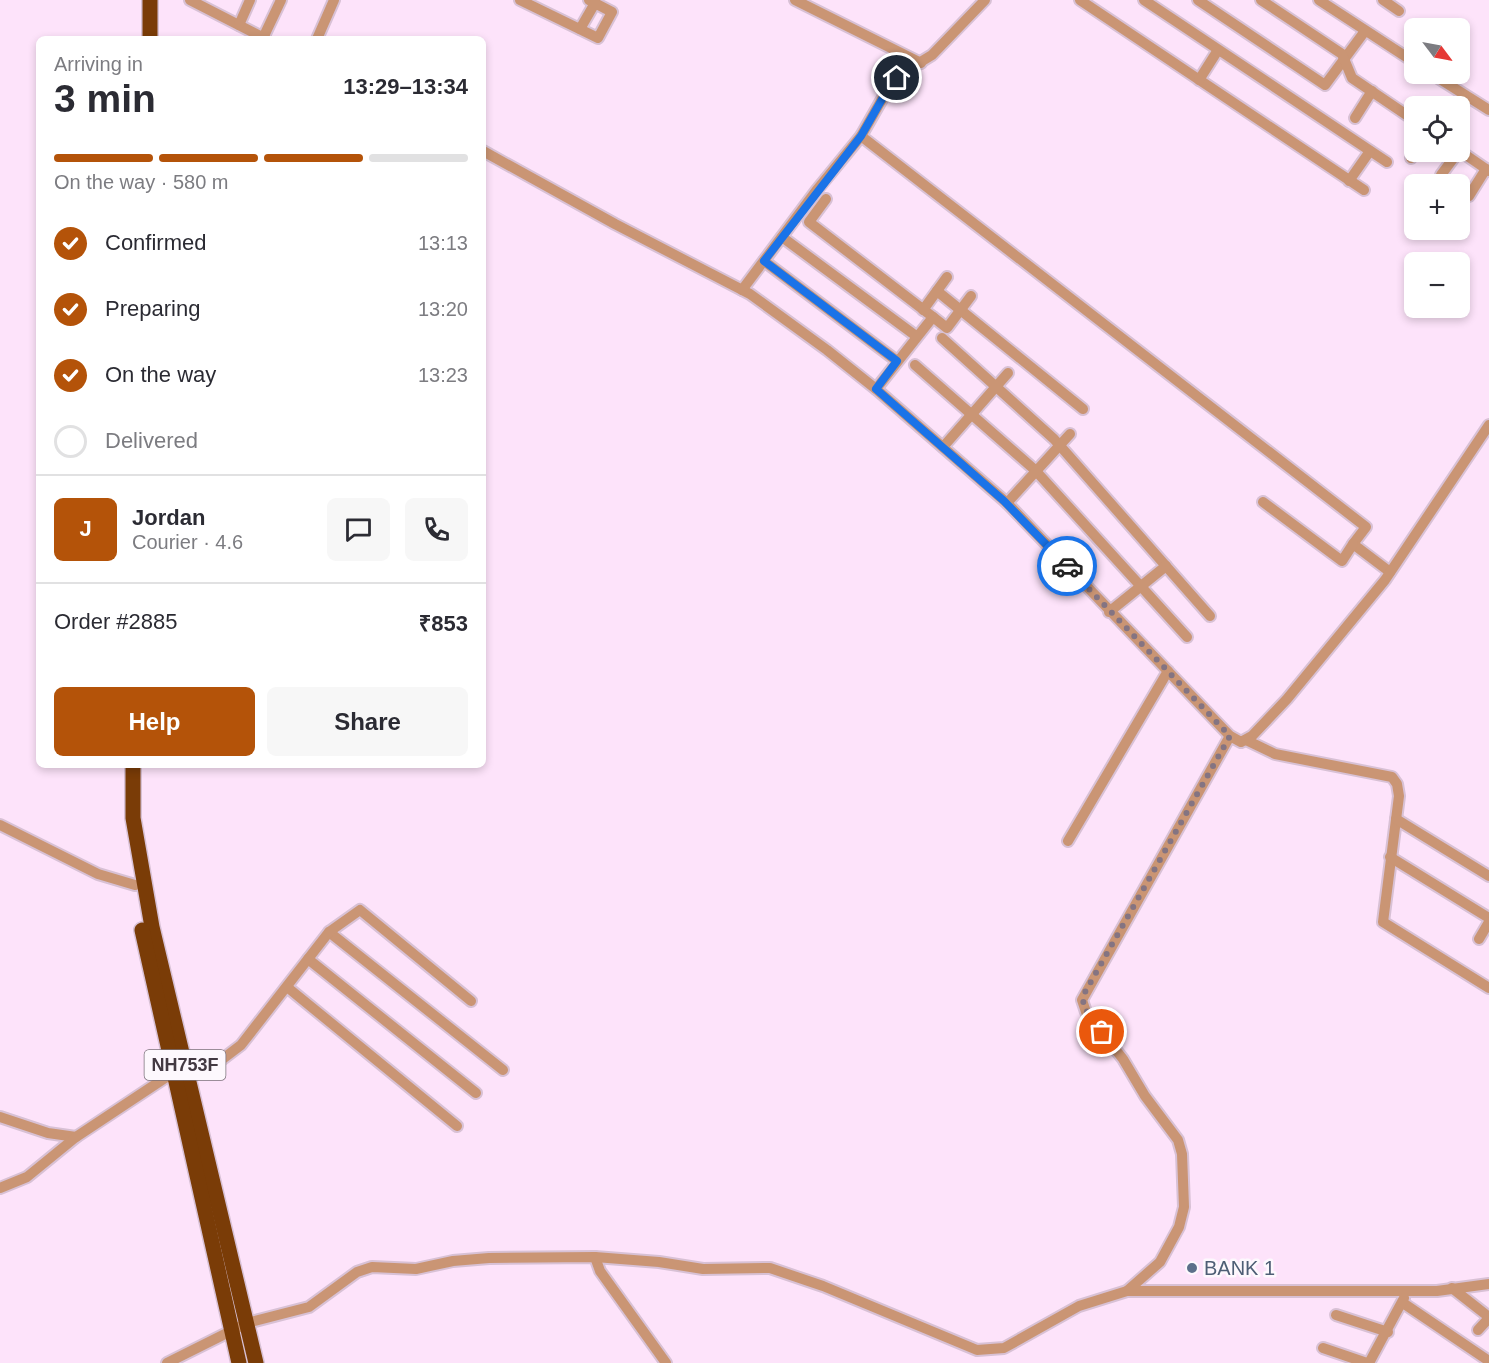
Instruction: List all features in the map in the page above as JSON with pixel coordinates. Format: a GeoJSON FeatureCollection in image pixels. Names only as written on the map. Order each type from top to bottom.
{"type":"FeatureCollection","features":[{"type":"Feature","properties":{"kind":"highway"},"geometry":{"type":"LineString","coordinates":[[140,0],[140,36]]}},
{"type":"Feature","properties":{"kind":"highway"},"geometry":{"type":"LineString","coordinates":[[150,0],[150,36]]}},
{"type":"Feature","properties":{"kind":"highway","name":"NH753F"},"geometry":{"type":"LineString","coordinates":[[123,768],[123,819],[135,885],[256,1363]]}},
{"type":"Feature","properties":{"kind":"highway","name":"NH753F"},"geometry":{"type":"LineString","coordinates":[[133,768],[133,818],[150,916],[239,1363]]}},
{"type":"Feature","properties":{"kind":"street"},"geometry":{"type":"LineString","coordinates":[[190,0],[261,36]]}},
{"type":"Feature","properties":{"kind":"street"},"geometry":{"type":"LineString","coordinates":[[239,25],[250,0]]}},
{"type":"Feature","properties":{"kind":"street"},"geometry":{"type":"LineString","coordinates":[[266,36],[281,0]]}},
{"type":"Feature","properties":{"kind":"street"},"geometry":{"type":"LineString","coordinates":[[318,36],[334,0]]}},
{"type":"Feature","properties":{"kind":"street"},"geometry":{"type":"LineString","coordinates":[[520,0],[580,30],[598,38],[612,12],[592,1],[580,30]]}},
{"type":"Feature","properties":{"kind":"street"},"geometry":{"type":"LineString","coordinates":[[795,0],[921,63]]}},
{"type":"Feature","properties":{"kind":"street"},"geometry":{"type":"LineString","coordinates":[[742,290],[861,136],[889,87],[904,72],[932,55],[985,0]]}},
{"type":"Feature","properties":{"kind":"street"},"geometry":{"type":"LineString","coordinates":[[1080,0],[1364,190]]}},
{"type":"Feature","properties":{"kind":"street"},"geometry":{"type":"LineString","coordinates":[[1144,0],[1387,162]]}},
{"type":"Feature","properties":{"kind":"street"},"geometry":{"type":"LineString","coordinates":[[1198,0],[1325,85],[1365,31]]}},
{"type":"Feature","properties":{"kind":"street"},"geometry":{"type":"LineString","coordinates":[[1261,0],[1344,58],[1349,75],[1404,113]]}},
{"type":"Feature","properties":{"kind":"street"},"geometry":{"type":"LineString","coordinates":[[1320,0],[1404,56]]}},
{"type":"Feature","properties":{"kind":"street"},"geometry":{"type":"LineString","coordinates":[[1383,0],[1399,11]]}},
{"type":"Feature","properties":{"kind":"street"},"geometry":{"type":"LineString","coordinates":[[1199,80],[1218,50]]}},
{"type":"Feature","properties":{"kind":"street"},"geometry":{"type":"LineString","coordinates":[[1448,84],[1489,110]]}},
{"type":"Feature","properties":{"kind":"street"},"geometry":{"type":"LineString","coordinates":[[1355,118],[1372,91]]}},
{"type":"Feature","properties":{"kind":"street"},"geometry":{"type":"LineString","coordinates":[[861,136],[1366,527],[1342,561],[1263,502]]}},
{"type":"Feature","properties":{"kind":"street"},"geometry":{"type":"LineString","coordinates":[[1349,181],[1370,151]]}},
{"type":"Feature","properties":{"kind":"street"},"geometry":{"type":"LineString","coordinates":[[486,153],[615,224],[742,290],[876,389],[1006,504],[1230,736],[1241,742],[1246,740],[1287,699],[1390,573],[1489,425]]}},
{"type":"Feature","properties":{"kind":"street"},"geometry":{"type":"LineString","coordinates":[[1470,158],[1488,170],[1470,194]]}},
{"type":"Feature","properties":{"kind":"street"},"geometry":{"type":"LineString","coordinates":[[826,199],[809,222],[947,328],[971,296]]}},
{"type":"Feature","properties":{"kind":"street"},"geometry":{"type":"LineString","coordinates":[[782,237],[916,336]]}},
{"type":"Feature","properties":{"kind":"street"},"geometry":{"type":"LineString","coordinates":[[764,261],[897,361]]}},
{"type":"Feature","properties":{"kind":"street"},"geometry":{"type":"LineString","coordinates":[[923,309],[947,277]]}},
{"type":"Feature","properties":{"kind":"street"},"geometry":{"type":"LineString","coordinates":[[937,291],[1083,409]]}},
{"type":"Feature","properties":{"kind":"street"},"geometry":{"type":"LineString","coordinates":[[876,389],[933,317]]}},
{"type":"Feature","properties":{"kind":"street"},"geometry":{"type":"LineString","coordinates":[[942,338],[1059,445],[1210,616]]}},
{"type":"Feature","properties":{"kind":"street"},"geometry":{"type":"LineString","coordinates":[[915,365],[1036,471],[1187,637]]}},
{"type":"Feature","properties":{"kind":"street"},"geometry":{"type":"LineString","coordinates":[[943,447],[1008,373]]}},
{"type":"Feature","properties":{"kind":"street"},"geometry":{"type":"LineString","coordinates":[[1006,504],[1070,434]]}},
{"type":"Feature","properties":{"kind":"street"},"geometry":{"type":"LineString","coordinates":[[1353,544],[1390,573]]}},
{"type":"Feature","properties":{"kind":"street"},"geometry":{"type":"LineString","coordinates":[[1109,612],[1166,566]]}},
{"type":"Feature","properties":{"kind":"street"},"geometry":{"type":"LineString","coordinates":[[1068,841],[1168,671]]}},
{"type":"Feature","properties":{"kind":"street"},"geometry":{"type":"LineString","coordinates":[[1127,1291],[1161,1262],[1179,1227],[1184,1207],[1182,1154],[1178,1140],[1145,1096],[1123,1059],[1086,1012],[1082,1000],[1230,736]]}},
{"type":"Feature","properties":{"kind":"street"},"geometry":{"type":"LineString","coordinates":[[1246,740],[1275,754],[1392,777],[1397,784],[1399,796],[1383,922],[1489,988]]}},
{"type":"Feature","properties":{"kind":"street"},"geometry":{"type":"LineString","coordinates":[[1396,819],[1489,876]]}},
{"type":"Feature","properties":{"kind":"street"},"geometry":{"type":"LineString","coordinates":[[0,825],[98,874],[135,885]]}},
{"type":"Feature","properties":{"kind":"street"},"geometry":{"type":"LineString","coordinates":[[1390,857],[1489,920],[1479,939]]}},
{"type":"Feature","properties":{"kind":"street"},"geometry":{"type":"LineString","coordinates":[[0,1188],[27,1177],[76,1137],[180,1070],[210,1064],[228,1056],[241,1045],[329,933],[360,910],[471,1001]]}},
{"type":"Feature","properties":{"kind":"street"},"geometry":{"type":"LineString","coordinates":[[329,933],[503,1070]]}},
{"type":"Feature","properties":{"kind":"street"},"geometry":{"type":"LineString","coordinates":[[308,959],[476,1093]]}},
{"type":"Feature","properties":{"kind":"street"},"geometry":{"type":"LineString","coordinates":[[287,987],[458,1126]]}},
{"type":"Feature","properties":{"kind":"street"},"geometry":{"type":"LineString","coordinates":[[0,1117],[48,1134],[76,1137]]}},
{"type":"Feature","properties":{"kind":"street"},"geometry":{"type":"LineString","coordinates":[[595,1257],[600,1272],[666,1363]]}},
{"type":"Feature","properties":{"kind":"street"},"geometry":{"type":"LineString","coordinates":[[167,1363],[247,1323],[309,1307],[357,1272],[372,1267],[416,1269],[453,1261],[489,1258],[595,1257],[659,1262],[703,1269],[770,1268],[824,1286],[977,1350],[1004,1348],[1079,1306],[1127,1291],[1437,1291],[1489,1284]]}},
{"type":"Feature","properties":{"kind":"street"},"geometry":{"type":"LineString","coordinates":[[1452,1288],[1489,1317],[1478,1330]]}},
{"type":"Feature","properties":{"kind":"street"},"geometry":{"type":"LineString","coordinates":[[1323,1348],[1368,1363],[1388,1332],[1408,1290]]}},
{"type":"Feature","properties":{"kind":"street"},"geometry":{"type":"LineString","coordinates":[[1403,1303],[1489,1361]]}},
{"type":"Feature","properties":{"kind":"street"},"geometry":{"type":"LineString","coordinates":[[1336,1315],[1388,1332]]}},
{"type":"Feature","properties":{"kind":"way so far"},"geometry":{"type":"LineString","coordinates":[[1067,566],[1230,736],[1084,994],[1083,1006],[1102,1032]]}},
{"type":"Feature","properties":{"kind":"place","name":"BANK 1"},"geometry":{"type":"Point","coordinates":[1192,1268]}},
{"type":"Feature","properties":{"kind":"route"},"geometry":{"type":"LineString","coordinates":[[897,78],[889,87],[861,136],[816,191],[764,261],[897,361],[876,389],[1004,501],[1067,566]]}}]}
